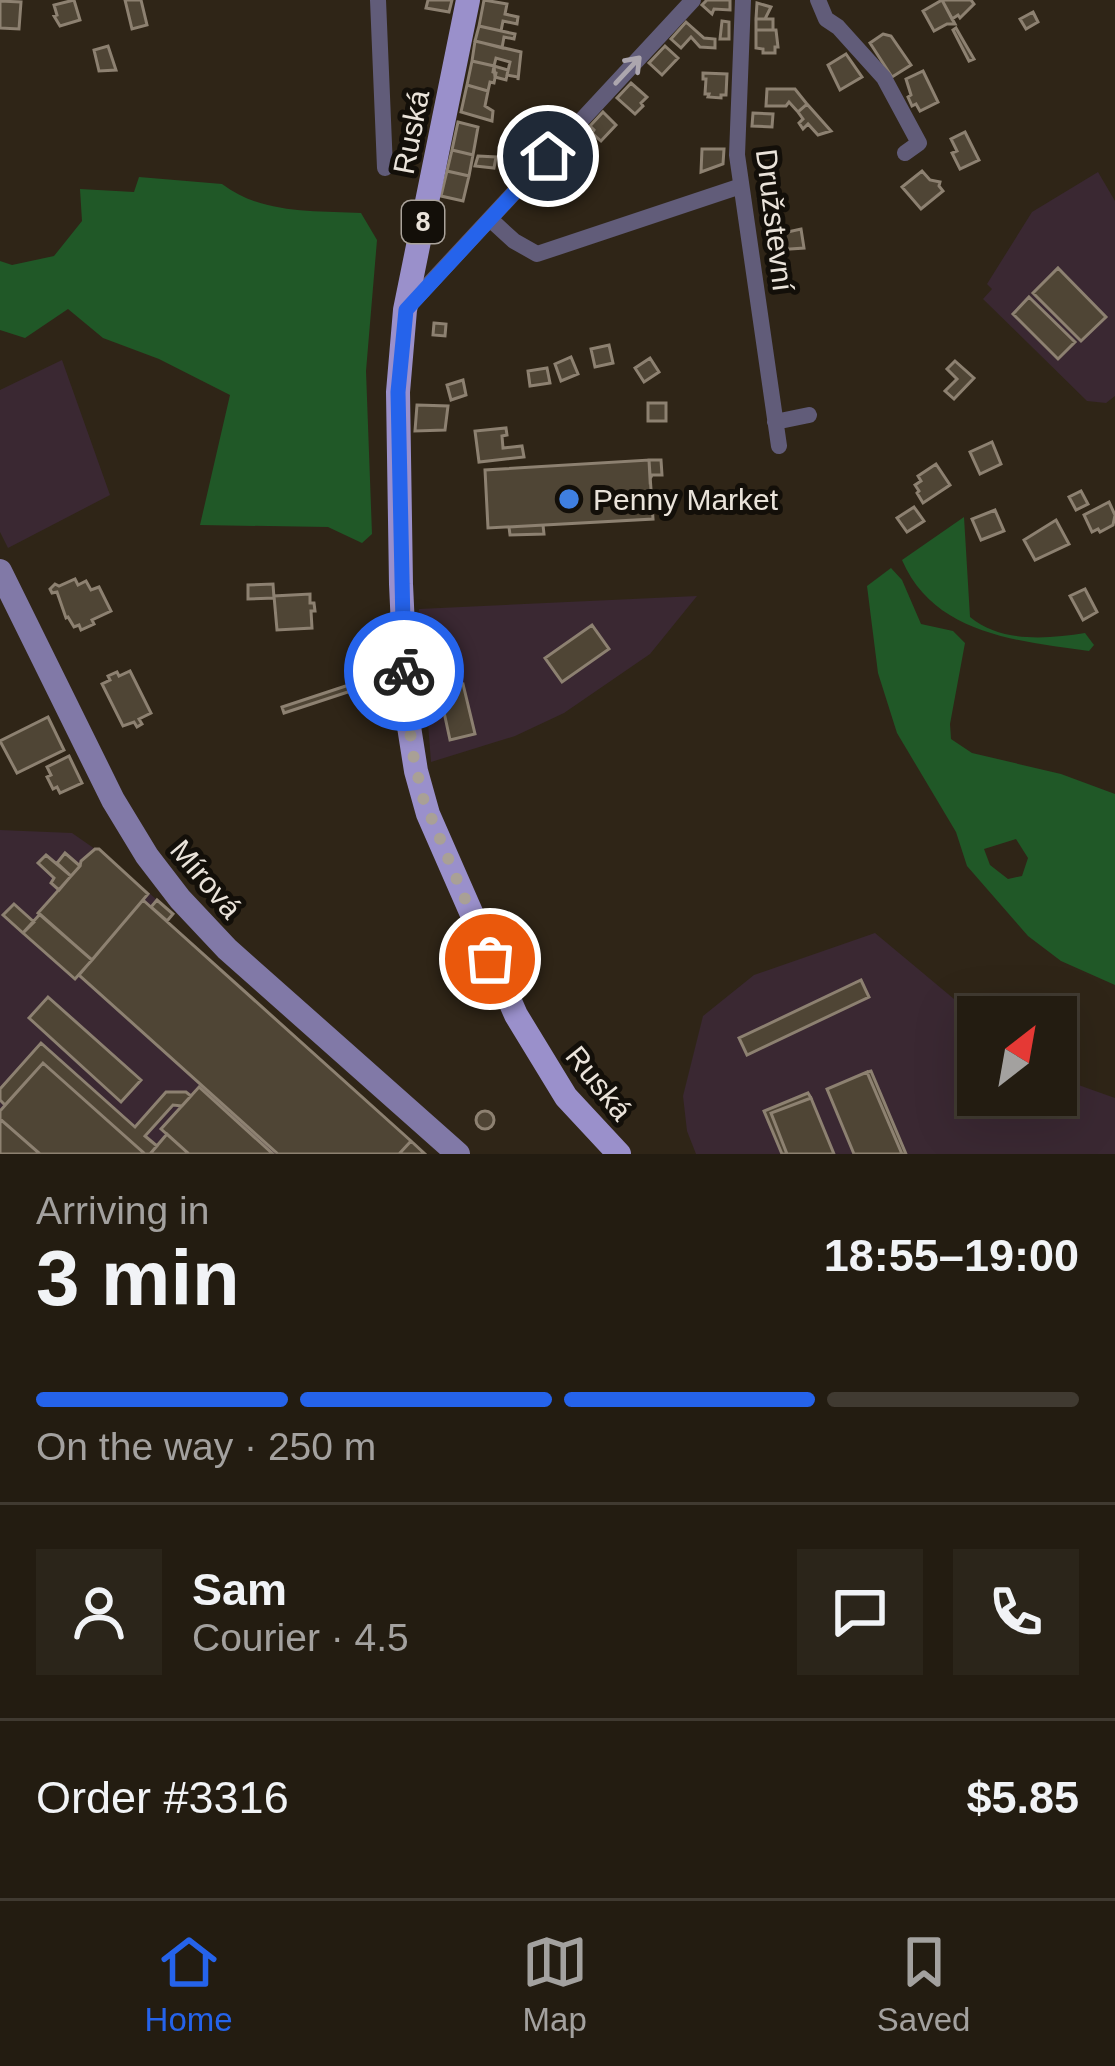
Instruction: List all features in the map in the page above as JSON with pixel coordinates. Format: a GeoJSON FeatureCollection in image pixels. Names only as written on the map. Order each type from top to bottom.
{"type":"FeatureCollection","features":[{"type":"Feature","properties":{"kind":"main road","name":"Ruská"},"geometry":{"type":"LineString","coordinates":[[468,0],[406,310],[398,392],[406,714],[416,771],[439,840],[516,1015],[566,1096],[619,1154]]}},
{"type":"Feature","properties":{"kind":"street"},"geometry":{"type":"LineString","coordinates":[[378,0],[385,168]]}},
{"type":"Feature","properties":{"kind":"street"},"geometry":{"type":"LineString","coordinates":[[406,310],[693,0]]}},
{"type":"Feature","properties":{"kind":"street","name":"Družstevní"},"geometry":{"type":"LineString","coordinates":[[743,0],[736,155],[779,446]]}},
{"type":"Feature","properties":{"kind":"street"},"geometry":{"type":"LineString","coordinates":[[818,0],[826,19],[884,78],[919,143],[904,153]]}},
{"type":"Feature","properties":{"kind":"street"},"geometry":{"type":"LineString","coordinates":[[490,219],[537,254],[741,186]]}},
{"type":"Feature","properties":{"kind":"street"},"geometry":{"type":"LineString","coordinates":[[776,422],[809,415]]}},
{"type":"Feature","properties":{"kind":"street","name":"Mírová"},"geometry":{"type":"LineString","coordinates":[[0,571],[113,800],[170,887],[227,950],[458,1154]]}},
{"type":"Feature","properties":{"kind":"shaded area"},"geometry":{"type":"Polygon","coordinates":[[[1098,172],[1115,201],[1115,396],[1106,403],[1087,401],[983,299],[992,289],[987,284],[1032,212],[1098,172]]]}},
{"type":"Feature","properties":{"kind":"shaded area"},"geometry":{"type":"Polygon","coordinates":[[[62,360],[110,495],[8,548],[0,532],[0,390],[62,360]]]}},
{"type":"Feature","properties":{"kind":"shaded area"},"geometry":{"type":"Polygon","coordinates":[[[697,596],[650,654],[564,713],[515,736],[431,762],[419,609],[697,596]]]}},
{"type":"Feature","properties":{"kind":"shaded area"},"geometry":{"type":"Polygon","coordinates":[[[0,830],[72,833],[99,849],[173,914],[167,922],[425,1154],[0,1154],[0,830]]]}},
{"type":"Feature","properties":{"kind":"shaded area"},"geometry":{"type":"Polygon","coordinates":[[[875,933],[957,1001],[957,1116],[1077,1116],[1077,1084],[1115,1098],[1115,1154],[696,1154],[687,1131],[683,1096],[703,1016],[754,975],[875,933]]]}},
{"type":"Feature","properties":{"kind":"green space"},"geometry":{"type":"Polygon","coordinates":[[[139,177],[222,184],[254,201],[288,209],[361,213],[377,240],[366,371],[372,534],[362,543],[328,527],[200,525],[230,395],[159,359],[103,338],[68,309],[25,338],[0,330],[0,261],[12,265],[54,256],[82,221],[80,189],[134,192],[139,177]]]}},
{"type":"Feature","properties":{"kind":"green space"},"geometry":{"type":"Polygon","coordinates":[[[964,517],[970,617],[1010,635],[1085,633],[1094,645],[1089,651],[981,630],[935,604],[916,585],[902,560],[964,517]]]}},
{"type":"Feature","properties":{"kind":"green space"},"geometry":{"type":"Polygon","coordinates":[[[891,568],[902,580],[921,624],[953,631],[965,643],[951,739],[972,753],[1061,774],[1115,794],[1115,985],[1061,961],[1028,936],[967,866],[956,832],[897,733],[878,673],[867,586],[891,568]],[[1016,839],[984,849],[990,865],[1008,879],[1022,876],[1028,858],[1016,839]]]}},
{"type":"Feature","properties":{"kind":"building"},"geometry":{"type":"Polygon","coordinates":[[[74,0],[80,20],[60,26],[54,5],[74,0]]]}},
{"type":"Feature","properties":{"kind":"building"},"geometry":{"type":"Polygon","coordinates":[[[125,0],[141,0],[147,25],[132,29],[125,0]]]}},
{"type":"Feature","properties":{"kind":"building"},"geometry":{"type":"Polygon","coordinates":[[[428,0],[452,0],[449,12],[426,8],[428,0]]]}},
{"type":"Feature","properties":{"kind":"building"},"geometry":{"type":"Polygon","coordinates":[[[484,0],[507,4],[505,14],[518,17],[517,24],[503,21],[501,31],[479,26],[484,0]]]}},
{"type":"Feature","properties":{"kind":"building"},"geometry":{"type":"Polygon","coordinates":[[[707,0],[730,0],[730,10],[714,9],[712,14],[702,5],[707,0]]]}},
{"type":"Feature","properties":{"kind":"building"},"geometry":{"type":"Polygon","coordinates":[[[942,0],[955,24],[934,31],[923,11],[942,0]]]}},
{"type":"Feature","properties":{"kind":"building"},"geometry":{"type":"Polygon","coordinates":[[[942,0],[974,4],[960,18],[952,19],[942,0]]]}},
{"type":"Feature","properties":{"kind":"building"},"geometry":{"type":"Polygon","coordinates":[[[0,1],[21,2],[19,29],[0,28],[0,1]]]}},
{"type":"Feature","properties":{"kind":"building"},"geometry":{"type":"Polygon","coordinates":[[[757,3],[771,7],[765,19],[756,19],[757,3]]]}},
{"type":"Feature","properties":{"kind":"building"},"geometry":{"type":"Polygon","coordinates":[[[1033,12],[1038,22],[1026,29],[1020,19],[1033,12]]]}},
{"type":"Feature","properties":{"kind":"building"},"geometry":{"type":"Polygon","coordinates":[[[756,19],[773,19],[773,30],[756,30],[756,19]]]}},
{"type":"Feature","properties":{"kind":"building"},"geometry":{"type":"Polygon","coordinates":[[[722,21],[729,22],[729,39],[720,39],[722,21]]]}},
{"type":"Feature","properties":{"kind":"building"},"geometry":{"type":"Polygon","coordinates":[[[686,22],[704,38],[715,39],[715,48],[700,47],[691,37],[681,48],[671,39],[686,22]]]}},
{"type":"Feature","properties":{"kind":"building"},"geometry":{"type":"Polygon","coordinates":[[[479,26],[515,34],[514,39],[504,37],[502,48],[475,41],[479,26]]]}},
{"type":"Feature","properties":{"kind":"building"},"geometry":{"type":"Polygon","coordinates":[[[956,28],[974,59],[969,61],[956,28]]]}},
{"type":"Feature","properties":{"kind":"building"},"geometry":{"type":"Polygon","coordinates":[[[756,30],[776,30],[775,53],[756,48],[756,30]]]}},
{"type":"Feature","properties":{"kind":"building"},"geometry":{"type":"Polygon","coordinates":[[[883,34],[891,36],[911,65],[892,77],[870,43],[883,34]]]}},
{"type":"Feature","properties":{"kind":"building"},"geometry":{"type":"Polygon","coordinates":[[[475,41],[521,52],[518,80],[507,75],[510,62],[496,58],[494,66],[472,61],[475,41]]]}},
{"type":"Feature","properties":{"kind":"building"},"geometry":{"type":"Polygon","coordinates":[[[108,46],[116,70],[99,71],[94,50],[108,46]]]}},
{"type":"Feature","properties":{"kind":"building"},"geometry":{"type":"Polygon","coordinates":[[[665,46],[678,58],[662,75],[649,63],[665,46]]]}},
{"type":"Feature","properties":{"kind":"building"},"geometry":{"type":"Polygon","coordinates":[[[846,54],[862,77],[840,90],[828,65],[846,54]]]}},
{"type":"Feature","properties":{"kind":"building"},"geometry":{"type":"Polygon","coordinates":[[[472,61],[494,66],[494,83],[490,82],[488,91],[467,85],[472,61]]]}},
{"type":"Feature","properties":{"kind":"building"},"geometry":{"type":"Polygon","coordinates":[[[494,66],[508,70],[506,80],[495,77],[494,66]]]}},
{"type":"Feature","properties":{"kind":"building"},"geometry":{"type":"Polygon","coordinates":[[[923,71],[938,102],[920,111],[908,97],[906,79],[923,71]]]}},
{"type":"Feature","properties":{"kind":"building"},"geometry":{"type":"Polygon","coordinates":[[[703,73],[727,74],[726,95],[708,97],[703,73]]]}},
{"type":"Feature","properties":{"kind":"building"},"geometry":{"type":"Polygon","coordinates":[[[631,83],[647,97],[635,114],[617,98],[631,83]]]}},
{"type":"Feature","properties":{"kind":"building"},"geometry":{"type":"Polygon","coordinates":[[[467,85],[488,91],[485,106],[493,111],[492,121],[461,112],[467,85]]]}},
{"type":"Feature","properties":{"kind":"building"},"geometry":{"type":"Polygon","coordinates":[[[767,89],[795,89],[807,104],[798,112],[789,102],[766,106],[767,89]]]}},
{"type":"Feature","properties":{"kind":"building"},"geometry":{"type":"Polygon","coordinates":[[[807,104],[831,131],[818,135],[808,124],[803,129],[798,112],[807,104]]]}},
{"type":"Feature","properties":{"kind":"building"},"geometry":{"type":"Polygon","coordinates":[[[603,112],[616,125],[601,141],[590,126],[603,112]]]}},
{"type":"Feature","properties":{"kind":"building"},"geometry":{"type":"Polygon","coordinates":[[[753,113],[773,114],[772,127],[752,126],[753,113]]]}},
{"type":"Feature","properties":{"kind":"building"},"geometry":{"type":"Polygon","coordinates":[[[458,122],[478,127],[473,155],[452,150],[458,122]]]}},
{"type":"Feature","properties":{"kind":"building"},"geometry":{"type":"Polygon","coordinates":[[[965,132],[979,160],[960,169],[951,139],[965,132]]]}},
{"type":"Feature","properties":{"kind":"building"},"geometry":{"type":"Polygon","coordinates":[[[702,149],[724,149],[723,164],[701,172],[702,149]]]}},
{"type":"Feature","properties":{"kind":"building"},"geometry":{"type":"Polygon","coordinates":[[[452,150],[473,155],[469,176],[447,171],[452,150]]]}},
{"type":"Feature","properties":{"kind":"building"},"geometry":{"type":"Polygon","coordinates":[[[478,156],[496,157],[494,168],[475,166],[478,156]]]}},
{"type":"Feature","properties":{"kind":"building"},"geometry":{"type":"Polygon","coordinates":[[[563,157],[575,168],[563,182],[551,170],[563,157]]]}},
{"type":"Feature","properties":{"kind":"building"},"geometry":{"type":"Polygon","coordinates":[[[551,170],[564,183],[551,197],[537,185],[551,170]]]}},
{"type":"Feature","properties":{"kind":"building"},"geometry":{"type":"Polygon","coordinates":[[[447,171],[469,176],[463,201],[441,196],[447,171]]]}},
{"type":"Feature","properties":{"kind":"building"},"geometry":{"type":"Polygon","coordinates":[[[922,171],[940,182],[943,191],[921,209],[902,187],[922,171]]]}},
{"type":"Feature","properties":{"kind":"building"},"geometry":{"type":"Polygon","coordinates":[[[801,229],[804,248],[776,250],[774,235],[801,229]]]}},
{"type":"Feature","properties":{"kind":"building"},"geometry":{"type":"Polygon","coordinates":[[[1058,268],[1106,317],[1081,341],[1033,293],[1058,268]]]}},
{"type":"Feature","properties":{"kind":"building"},"geometry":{"type":"Polygon","coordinates":[[[1029,297],[1075,342],[1058,359],[1013,314],[1029,297]]]}},
{"type":"Feature","properties":{"kind":"building"},"geometry":{"type":"Polygon","coordinates":[[[434,323],[446,324],[445,336],[433,335],[434,323]]]}},
{"type":"Feature","properties":{"kind":"building"},"geometry":{"type":"Polygon","coordinates":[[[609,345],[613,363],[595,367],[591,349],[609,345]]]}},
{"type":"Feature","properties":{"kind":"building"},"geometry":{"type":"Polygon","coordinates":[[[571,357],[578,374],[561,381],[555,364],[571,357]]]}},
{"type":"Feature","properties":{"kind":"building"},"geometry":{"type":"Polygon","coordinates":[[[650,358],[659,372],[644,382],[635,368],[650,358]]]}},
{"type":"Feature","properties":{"kind":"building"},"geometry":{"type":"Polygon","coordinates":[[[955,361],[974,378],[954,399],[945,391],[957,379],[947,369],[955,361]]]}},
{"type":"Feature","properties":{"kind":"building"},"geometry":{"type":"Polygon","coordinates":[[[547,368],[550,383],[530,386],[528,371],[547,368]]]}},
{"type":"Feature","properties":{"kind":"building"},"geometry":{"type":"Polygon","coordinates":[[[463,380],[466,395],[451,400],[447,385],[463,380]]]}},
{"type":"Feature","properties":{"kind":"building"},"geometry":{"type":"Polygon","coordinates":[[[648,403],[666,403],[666,421],[648,421],[648,403]]]}},
{"type":"Feature","properties":{"kind":"building"},"geometry":{"type":"Polygon","coordinates":[[[417,405],[448,406],[445,430],[415,431],[417,405]]]}},
{"type":"Feature","properties":{"kind":"building"},"geometry":{"type":"Polygon","coordinates":[[[506,428],[503,448],[522,446],[524,457],[479,462],[475,431],[506,428]]]}},
{"type":"Feature","properties":{"kind":"building"},"geometry":{"type":"Polygon","coordinates":[[[992,442],[1001,464],[980,474],[970,452],[992,442]]]}},
{"type":"Feature","properties":{"kind":"building","name":"Penny Market"},"geometry":{"type":"Polygon","coordinates":[[[649,460],[653,519],[488,528],[485,470],[649,460]]]}},
{"type":"Feature","properties":{"kind":"building"},"geometry":{"type":"Polygon","coordinates":[[[649,460],[661,460],[662,475],[650,479],[649,460]]]}},
{"type":"Feature","properties":{"kind":"building"},"geometry":{"type":"Polygon","coordinates":[[[936,464],[950,485],[923,503],[915,485],[921,481],[918,476],[936,464]]]}},
{"type":"Feature","properties":{"kind":"building"},"geometry":{"type":"Polygon","coordinates":[[[1081,491],[1088,504],[1076,510],[1069,497],[1081,491]]]}},
{"type":"Feature","properties":{"kind":"building"},"geometry":{"type":"Polygon","coordinates":[[[1109,502],[1115,515],[1113,525],[1092,532],[1084,515],[1109,502]]]}},
{"type":"Feature","properties":{"kind":"building"},"geometry":{"type":"Polygon","coordinates":[[[914,507],[924,521],[907,532],[897,518],[914,507]]]}},
{"type":"Feature","properties":{"kind":"building"},"geometry":{"type":"Polygon","coordinates":[[[995,510],[1004,531],[981,540],[972,519],[995,510]]]}},
{"type":"Feature","properties":{"kind":"building"},"geometry":{"type":"Polygon","coordinates":[[[1056,520],[1069,544],[1035,560],[1024,540],[1056,520]]]}},
{"type":"Feature","properties":{"kind":"building"},"geometry":{"type":"Polygon","coordinates":[[[543,525],[544,534],[510,535],[509,527],[543,525]]]}},
{"type":"Feature","properties":{"kind":"building"},"geometry":{"type":"Polygon","coordinates":[[[75,579],[78,585],[86,581],[91,590],[99,587],[111,611],[81,630],[66,618],[57,592],[50,589],[75,579]]]}},
{"type":"Feature","properties":{"kind":"building"},"geometry":{"type":"Polygon","coordinates":[[[273,584],[274,598],[248,599],[248,585],[273,584]]]}},
{"type":"Feature","properties":{"kind":"building"},"geometry":{"type":"Polygon","coordinates":[[[1085,589],[1097,612],[1083,620],[1070,596],[1085,589]]]}},
{"type":"Feature","properties":{"kind":"building"},"geometry":{"type":"Polygon","coordinates":[[[310,594],[315,611],[311,611],[312,628],[277,630],[274,596],[310,594]]]}},
{"type":"Feature","properties":{"kind":"building"},"geometry":{"type":"Polygon","coordinates":[[[592,625],[609,649],[562,682],[545,658],[592,625]]]}},
{"type":"Feature","properties":{"kind":"building"},"geometry":{"type":"Polygon","coordinates":[[[130,671],[151,713],[139,719],[142,724],[137,727],[134,722],[123,726],[102,684],[110,680],[108,676],[130,671]]]}},
{"type":"Feature","properties":{"kind":"building"},"geometry":{"type":"Polygon","coordinates":[[[358,682],[360,688],[284,713],[282,707],[358,682]]]}},
{"type":"Feature","properties":{"kind":"building"},"geometry":{"type":"Polygon","coordinates":[[[463,684],[475,734],[450,740],[439,689],[463,684]]]}},
{"type":"Feature","properties":{"kind":"building"},"geometry":{"type":"Polygon","coordinates":[[[48,717],[64,750],[17,773],[0,741],[48,717]]]}},
{"type":"Feature","properties":{"kind":"building"},"geometry":{"type":"Polygon","coordinates":[[[69,756],[82,783],[60,793],[47,777],[51,775],[47,767],[69,756]]]}},
{"type":"Feature","properties":{"kind":"building"},"geometry":{"type":"Polygon","coordinates":[[[95,849],[148,894],[92,960],[38,913],[95,849]]]}},
{"type":"Feature","properties":{"kind":"building"},"geometry":{"type":"Polygon","coordinates":[[[65,853],[80,866],[71,876],[57,863],[65,853]]]}},
{"type":"Feature","properties":{"kind":"building"},"geometry":{"type":"Polygon","coordinates":[[[46,855],[71,876],[59,890],[38,863],[46,855]]]}},
{"type":"Feature","properties":{"kind":"building"},"geometry":{"type":"Polygon","coordinates":[[[143,900],[411,1141],[399,1154],[278,1154],[79,975],[143,900]]]}},
{"type":"Feature","properties":{"kind":"building"},"geometry":{"type":"Polygon","coordinates":[[[157,900],[173,914],[167,921],[151,907],[157,900]]]}},
{"type":"Feature","properties":{"kind":"building"},"geometry":{"type":"Polygon","coordinates":[[[14,904],[34,922],[23,933],[3,915],[14,904]]]}},
{"type":"Feature","properties":{"kind":"building"},"geometry":{"type":"Polygon","coordinates":[[[40,914],[92,960],[75,979],[23,933],[40,914]]]}},
{"type":"Feature","properties":{"kind":"building"},"geometry":{"type":"Polygon","coordinates":[[[861,980],[869,997],[747,1055],[739,1038],[861,980]]]}},
{"type":"Feature","properties":{"kind":"building"},"geometry":{"type":"Polygon","coordinates":[[[48,997],[141,1080],[121,1102],[29,1018],[48,997]]]}},
{"type":"Feature","properties":{"kind":"building"},"geometry":{"type":"Polygon","coordinates":[[[41,1043],[135,1127],[166,1092],[191,1096],[182,1106],[173,1105],[145,1136],[157,1146],[150,1154],[43,1063],[5,1105],[0,1089],[41,1043]]]}},
{"type":"Feature","properties":{"kind":"building"},"geometry":{"type":"Polygon","coordinates":[[[43,1063],[145,1154],[40,1154],[0,1119],[0,1111],[43,1063]]]}},
{"type":"Feature","properties":{"kind":"building"},"geometry":{"type":"Polygon","coordinates":[[[871,1071],[906,1154],[902,1154],[867,1072],[871,1071]]]}},
{"type":"Feature","properties":{"kind":"building"},"geometry":{"type":"Polygon","coordinates":[[[867,1072],[902,1154],[854,1154],[827,1089],[867,1072]]]}},
{"type":"Feature","properties":{"kind":"building"},"geometry":{"type":"Polygon","coordinates":[[[199,1087],[273,1154],[189,1154],[161,1129],[199,1087]]]}},
{"type":"Feature","properties":{"kind":"building"},"geometry":{"type":"Polygon","coordinates":[[[808,1093],[811,1098],[771,1113],[787,1154],[782,1154],[764,1111],[808,1093]]]}},
{"type":"Feature","properties":{"kind":"building"},"geometry":{"type":"Polygon","coordinates":[[[811,1098],[834,1154],[787,1154],[771,1113],[811,1098]]]}},
{"type":"Feature","properties":{"kind":"building"},"geometry":{"type":"Polygon","coordinates":[[[485,1111],[494,1120],[485,1129],[476,1120],[485,1111]]]}},
{"type":"Feature","properties":{"kind":"building"},"geometry":{"type":"Polygon","coordinates":[[[0,1119],[40,1154],[0,1154],[0,1119]]]}},
{"type":"Feature","properties":{"kind":"building"},"geometry":{"type":"Polygon","coordinates":[[[167,1134],[189,1154],[150,1154],[167,1134]]]}},
{"type":"Feature","properties":{"kind":"building"},"geometry":{"type":"Polygon","coordinates":[[[411,1141],[425,1154],[399,1154],[411,1141]]]}},
{"type":"Feature","properties":{"kind":"way so far"},"geometry":{"type":"LineString","coordinates":[[404,671],[406,714],[423,798],[490,959]]}},
{"type":"Feature","properties":{"kind":"place","name":"Penny Market"},"geometry":{"type":"Point","coordinates":[569,499]}},
{"type":"Feature","properties":{"kind":"route"},"geometry":{"type":"LineString","coordinates":[[404,671],[398,392],[406,310],[548,156]]}}]}
